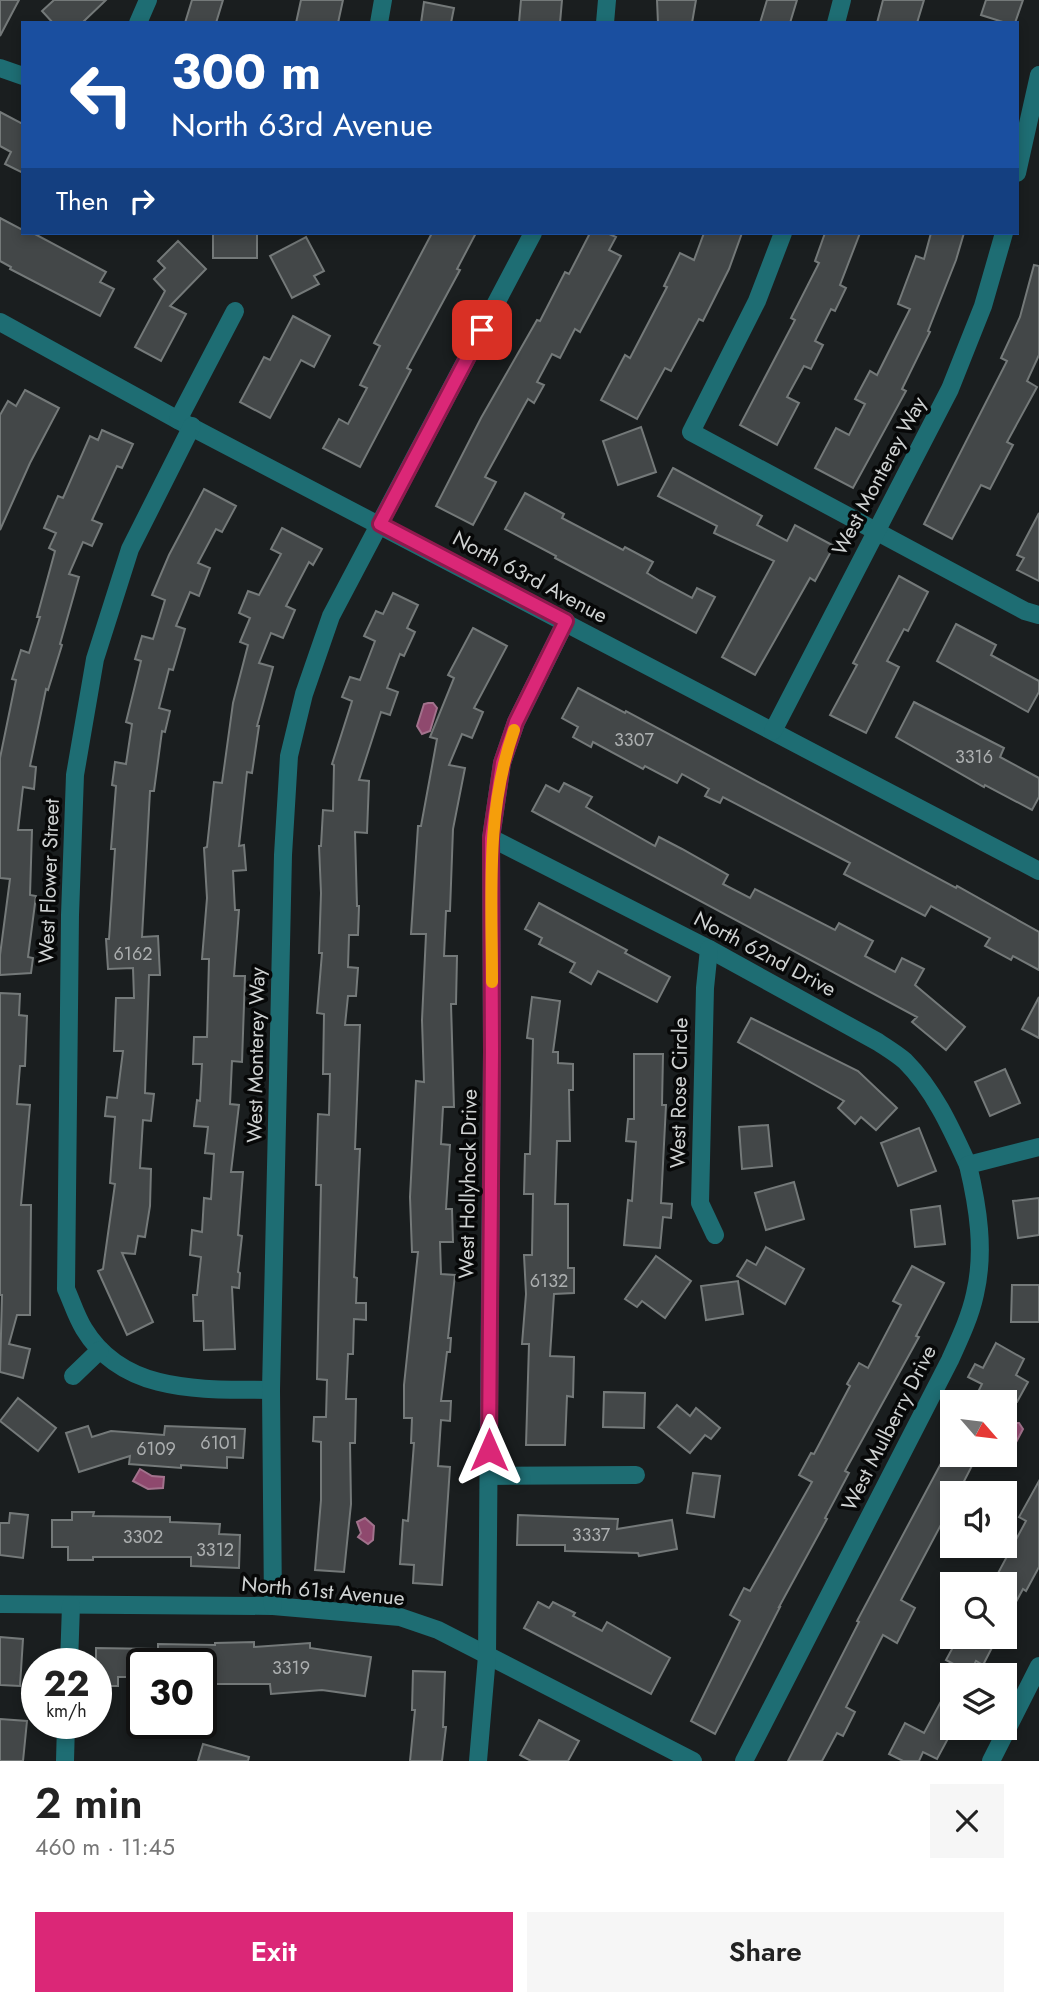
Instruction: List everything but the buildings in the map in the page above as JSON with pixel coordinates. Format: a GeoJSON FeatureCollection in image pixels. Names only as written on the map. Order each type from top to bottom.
{"type":"FeatureCollection","features":[{"type":"Feature","properties":{"kind":"street"},"geometry":{"type":"LineString","coordinates":[[139,21],[148,0]]}},
{"type":"Feature","properties":{"kind":"street"},"geometry":{"type":"LineString","coordinates":[[379,21],[383,0]]}},
{"type":"Feature","properties":{"kind":"street"},"geometry":{"type":"LineString","coordinates":[[605,21],[607,0]]}},
{"type":"Feature","properties":{"kind":"street"},"geometry":{"type":"LineString","coordinates":[[837,21],[842,0]]}},
{"type":"Feature","properties":{"kind":"street"},"geometry":{"type":"LineString","coordinates":[[0,68],[21,75]]}},
{"type":"Feature","properties":{"kind":"street"},"geometry":{"type":"LineString","coordinates":[[1019,164],[1039,75]]}},
{"type":"Feature","properties":{"kind":"street","name":"West Monterey Way"},"geometry":{"type":"LineString","coordinates":[[273,1606],[271,1391],[283,855],[289,756],[304,694],[331,616],[532,235]]}},
{"type":"Feature","properties":{"kind":"street"},"geometry":{"type":"LineString","coordinates":[[782,235],[757,301],[691,432],[1025,611],[1039,615]]}},
{"type":"Feature","properties":{"kind":"street","name":"West Monterey Way"},"geometry":{"type":"LineString","coordinates":[[773,731],[950,389],[983,306],[1003,235]]}},
{"type":"Feature","properties":{"kind":"street","name":"West Flower Street"},"geometry":{"type":"LineString","coordinates":[[235,311],[130,549],[95,659],[75,775],[70,915],[66,1289],[84,1328],[105,1356],[142,1378],[189,1389],[271,1391]]}},
{"type":"Feature","properties":{"kind":"street","name":"North 63rd Avenue"},"geometry":{"type":"LineString","coordinates":[[1,326],[1039,871]]}},
{"type":"Feature","properties":{"kind":"street","name":"West Hollyhock Drive"},"geometry":{"type":"LineString","coordinates":[[478,1761],[487,1656],[491,838],[502,763],[516,722],[566,621]]}},
{"type":"Feature","properties":{"kind":"street","name":"North 62nd Drive"},"geometry":{"type":"LineString","coordinates":[[491,838],[709,949],[858,1030],[904,1060],[942,1110],[968,1165]]}},
{"type":"Feature","properties":{"kind":"street","name":"West Rose Circle"},"geometry":{"type":"LineString","coordinates":[[709,949],[705,988],[699,1203],[715,1235]]}},
{"type":"Feature","properties":{"kind":"street"},"geometry":{"type":"LineString","coordinates":[[968,1165],[1039,1147]]}},
{"type":"Feature","properties":{"kind":"street","name":"West Mulberry Drive"},"geometry":{"type":"LineString","coordinates":[[744,1761],[967,1322],[975,1293],[979,1243],[979,1215],[968,1165]]}},
{"type":"Feature","properties":{"kind":"street"},"geometry":{"type":"LineString","coordinates":[[74,1376],[100,1350]]}},
{"type":"Feature","properties":{"kind":"street"},"geometry":{"type":"LineString","coordinates":[[489,1476],[636,1475]]}},
{"type":"Feature","properties":{"kind":"street","name":"North 61st Avenue"},"geometry":{"type":"LineString","coordinates":[[0,1604],[273,1606],[400,1617],[439,1630],[693,1761]]}},
{"type":"Feature","properties":{"kind":"street"},"geometry":{"type":"LineString","coordinates":[[70,1648],[71,1605]]}},
{"type":"Feature","properties":{"kind":"street"},"geometry":{"type":"LineString","coordinates":[[991,1761],[1039,1667]]}},
{"type":"Feature","properties":{"kind":"street"},"geometry":{"type":"LineString","coordinates":[[65,1761],[66,1739]]}},
{"type":"Feature","properties":{"kind":"shaded area"},"geometry":{"type":"Polygon","coordinates":[[[433,703],[437,708],[430,731],[422,734],[417,726],[424,704],[433,703]]]}},
{"type":"Feature","properties":{"kind":"shaded area"},"geometry":{"type":"Polygon","coordinates":[[[1017,1423],[1023,1429],[1017,1440],[1017,1423]]]}},
{"type":"Feature","properties":{"kind":"shaded area"},"geometry":{"type":"Polygon","coordinates":[[[140,1469],[152,1476],[164,1477],[163,1488],[148,1489],[133,1481],[140,1469]]]}},
{"type":"Feature","properties":{"kind":"shaded area"},"geometry":{"type":"Polygon","coordinates":[[[365,1518],[374,1526],[373,1540],[368,1544],[358,1537],[361,1533],[357,1522],[365,1518]]]}},
{"type":"Feature","properties":{"kind":"slow traffic"},"geometry":{"type":"LineString","coordinates":[[492,982],[491,838],[502,763],[514,730]]}},
{"type":"Feature","properties":{"kind":"route"},"geometry":{"type":"LineString","coordinates":[[482,330],[380,524],[566,621],[516,722],[502,763],[491,838],[489,1450]]}}]}
